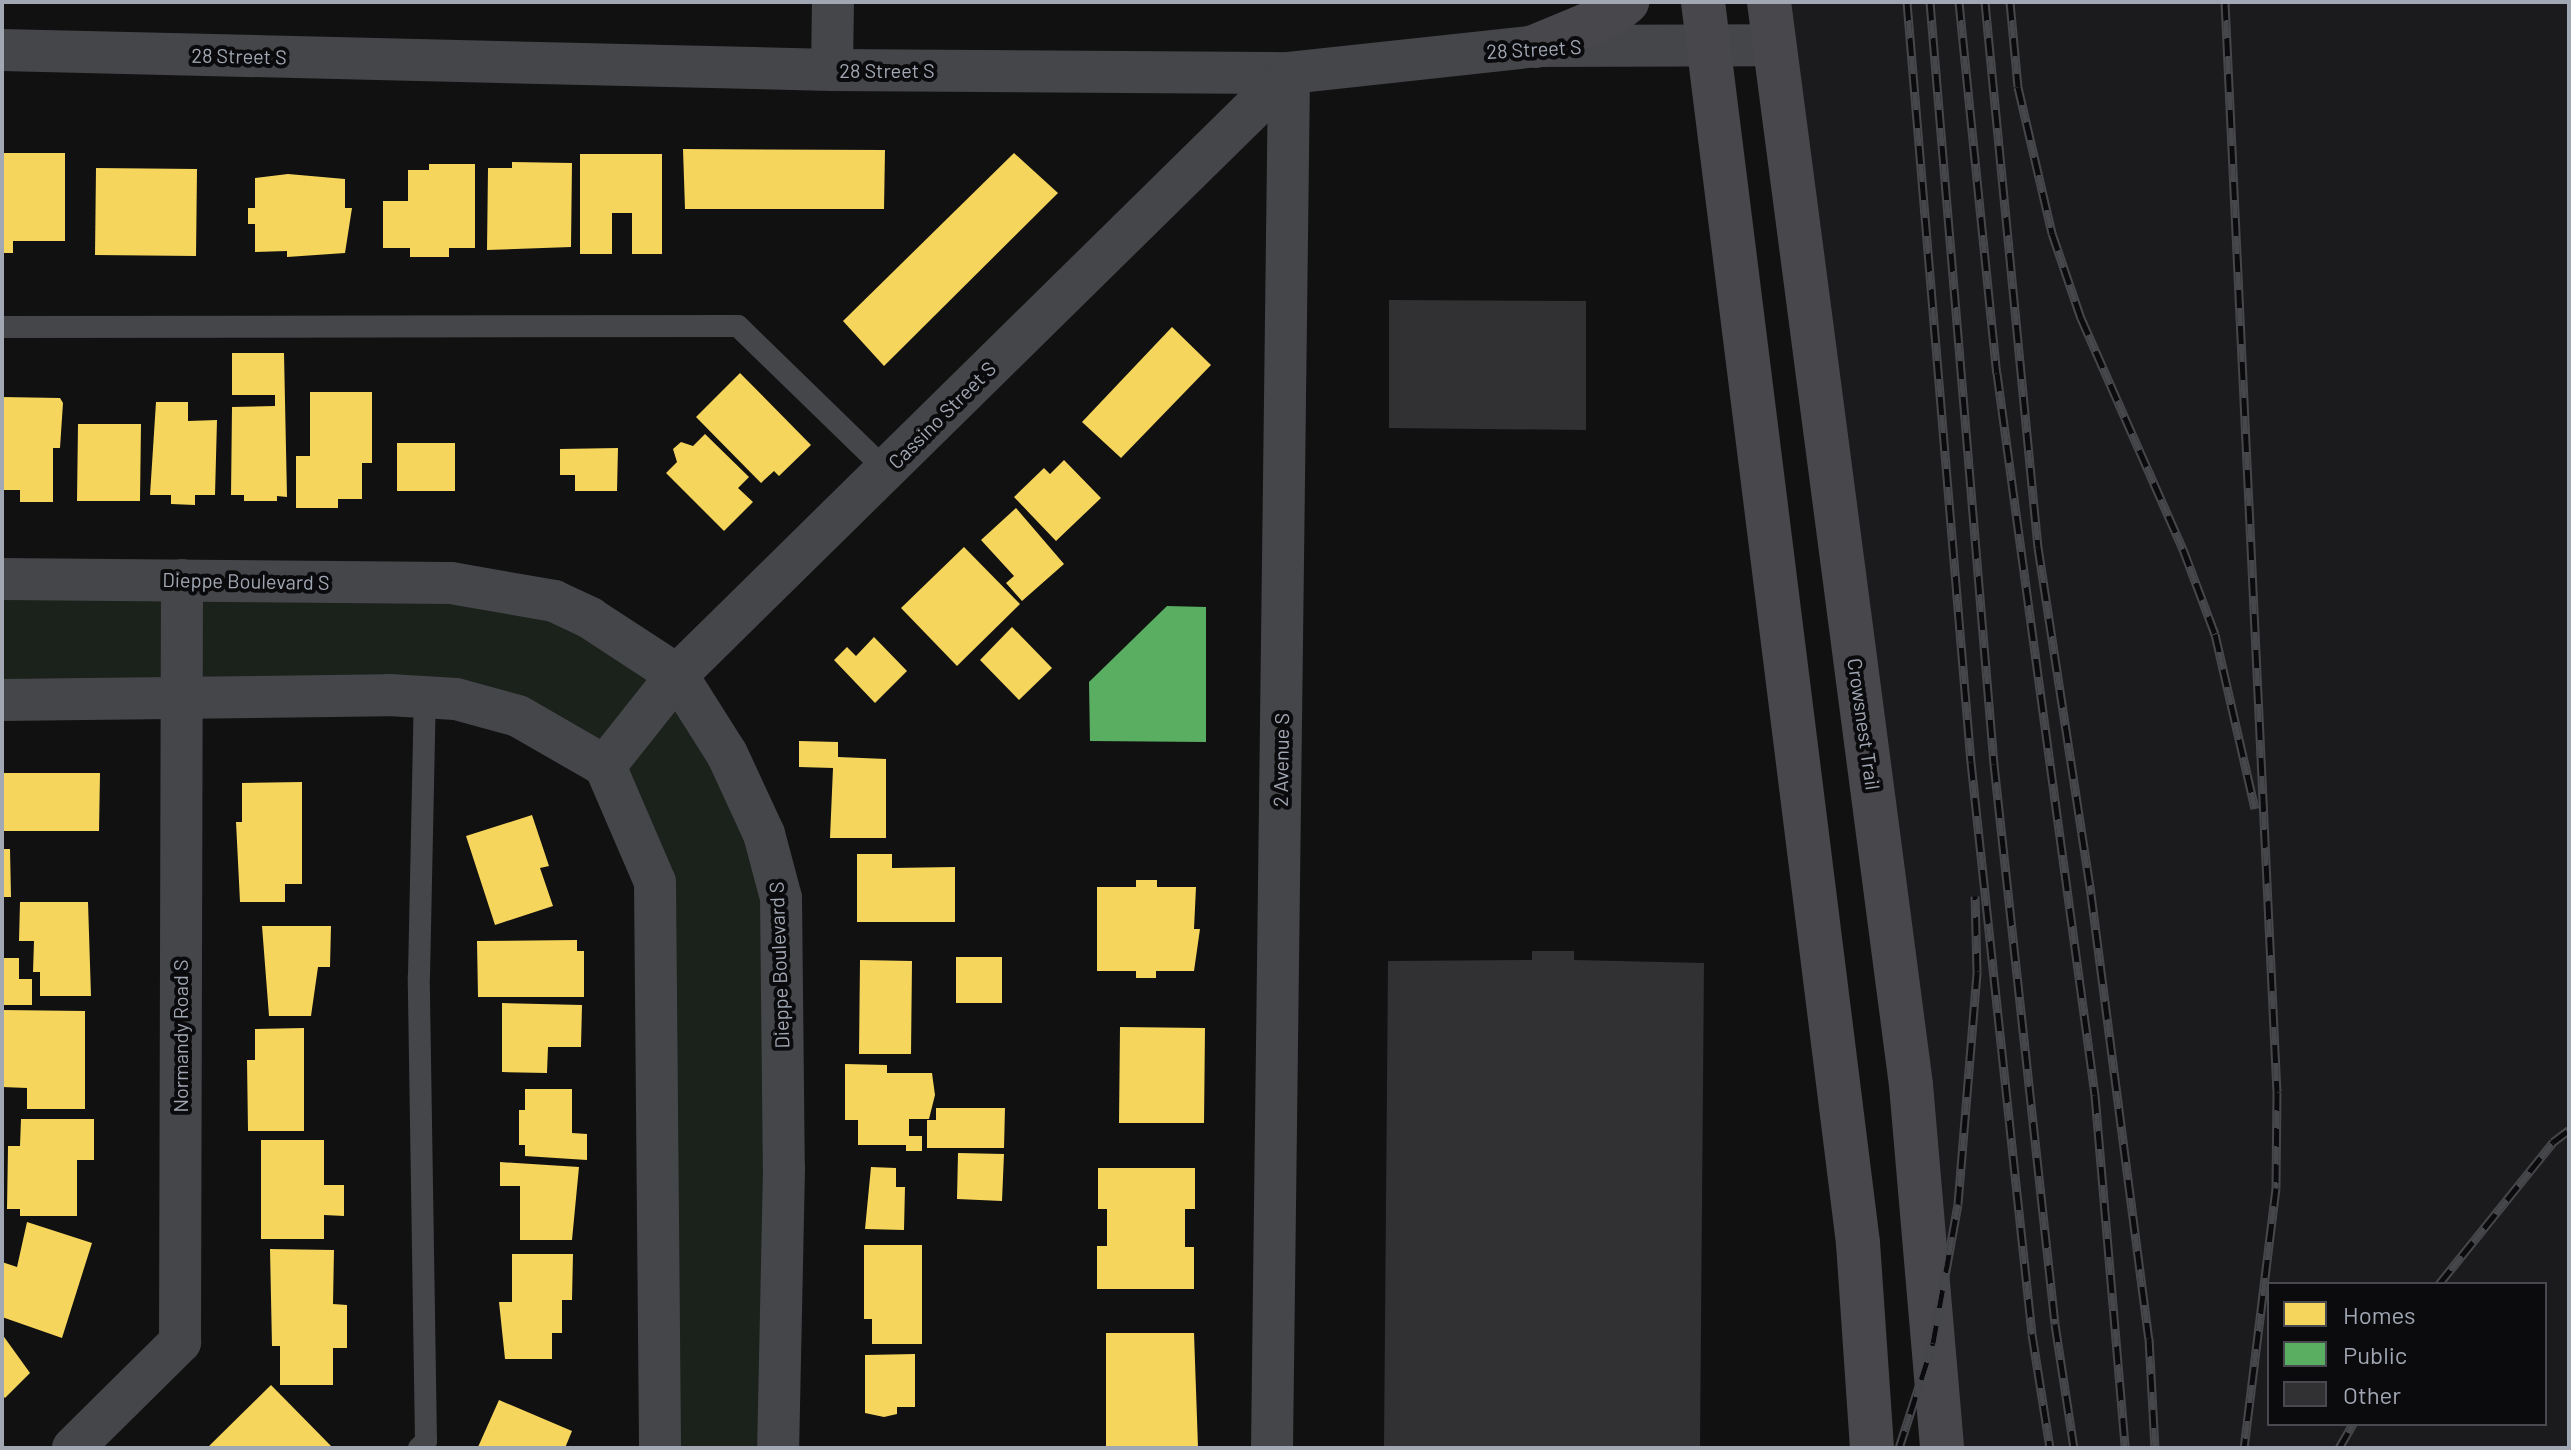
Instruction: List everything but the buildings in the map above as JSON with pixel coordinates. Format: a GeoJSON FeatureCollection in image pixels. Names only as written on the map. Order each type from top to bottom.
{"type":"FeatureCollection","features":[{"type":"Feature","properties":{"kind":"highway"},"geometry":{"type":"LineString","coordinates":[[1536,46],[1611,15],[1627,2]]}},
{"type":"Feature","properties":{"kind":"highway"},"geometry":{"type":"LineString","coordinates":[[1703,2],[1858,1243],[1872,1448]]}},
{"type":"Feature","properties":{"kind":"highway","name":"Crowsnest Trail"},"geometry":{"type":"LineString","coordinates":[[1769,2],[1771,45],[1911,1085],[1942,1448]]}},
{"type":"Feature","properties":{"kind":"street"},"geometry":{"type":"LineString","coordinates":[[832,70],[833,2]]}},
{"type":"Feature","properties":{"kind":"street","name":"28 Street S"},"geometry":{"type":"LineString","coordinates":[[2,50],[832,70],[1289,73],[1536,46],[1771,45]]}},
{"type":"Feature","properties":{"kind":"street","name":"Cassino Street S"},"geometry":{"type":"LineString","coordinates":[[605,766],[677,675],[1289,73]]}},
{"type":"Feature","properties":{"kind":"street","name":"2 Avenue S"},"geometry":{"type":"LineString","coordinates":[[1272,1448],[1289,73]]}},
{"type":"Feature","properties":{"kind":"street","name":"Dieppe Boulevard S"},"geometry":{"type":"LineString","coordinates":[[2,579],[451,583],[509,591],[554,601],[590,618],[677,675],[733,768],[764,834],[781,898],[784,1168],[778,1448]]}},
{"type":"Feature","properties":{"kind":"street","name":"Normandy Road S"},"geometry":{"type":"LineString","coordinates":[[73,1448],[180,1342],[179,701],[182,580]]}},
{"type":"Feature","properties":{"kind":"street"},"geometry":{"type":"LineString","coordinates":[[2,700],[456,699],[518,716],[605,766],[647,853],[655,882],[660,1448]]}},
{"type":"Feature","properties":{"kind":"lane"},"geometry":{"type":"LineString","coordinates":[[2,327],[738,326],[886,470]]}},
{"type":"Feature","properties":{"kind":"lane"},"geometry":{"type":"LineString","coordinates":[[419,1448],[426,1441],[419,976],[425,697]]}},
{"type":"Feature","properties":{"kind":"shaded area"},"geometry":{"type":"Polygon","coordinates":[[[1769,2],[2569,2],[2569,1448],[1942,1448],[1769,2]]]}},
{"type":"Feature","properties":{"kind":"shaded area"},"geometry":{"type":"Polygon","coordinates":[[[2,579],[509,591],[677,675],[764,834],[778,1448],[660,1448],[655,882],[605,766],[518,716],[2,700],[2,579]]]}},
{"type":"Feature","properties":{"kind":"railway"},"geometry":{"type":"LineString","coordinates":[[1907,2],[1971,762],[2032,1334],[2050,1448]]}},
{"type":"Feature","properties":{"kind":"railway"},"geometry":{"type":"LineString","coordinates":[[1930,2],[1994,764],[2055,1324],[2074,1448]]}},
{"type":"Feature","properties":{"kind":"railway"},"geometry":{"type":"LineString","coordinates":[[1959,2],[1997,373],[2095,1095],[2125,1448]]}},
{"type":"Feature","properties":{"kind":"railway"},"geometry":{"type":"LineString","coordinates":[[1985,2],[2038,547],[2091,894],[2149,1338],[2155,1448]]}},
{"type":"Feature","properties":{"kind":"railway"},"geometry":{"type":"LineString","coordinates":[[2010,2],[2018,87],[2052,233],[2081,318],[2183,549],[2215,634],[2255,808]]}},
{"type":"Feature","properties":{"kind":"railway"},"geometry":{"type":"LineString","coordinates":[[2225,2],[2277,1092],[2276,1188],[2244,1448]]}},
{"type":"Feature","properties":{"kind":"railway"},"geometry":{"type":"LineString","coordinates":[[1899,1448],[1933,1343],[1958,1204],[1977,971],[1975,896]]}},
{"type":"Feature","properties":{"kind":"railway"},"geometry":{"type":"LineString","coordinates":[[2441,1282],[2553,1142],[2569,1130]]}},
{"type":"Feature","properties":{"kind":"railway"},"geometry":{"type":"LineString","coordinates":[[2339,1448],[2352,1426]]}}]}
